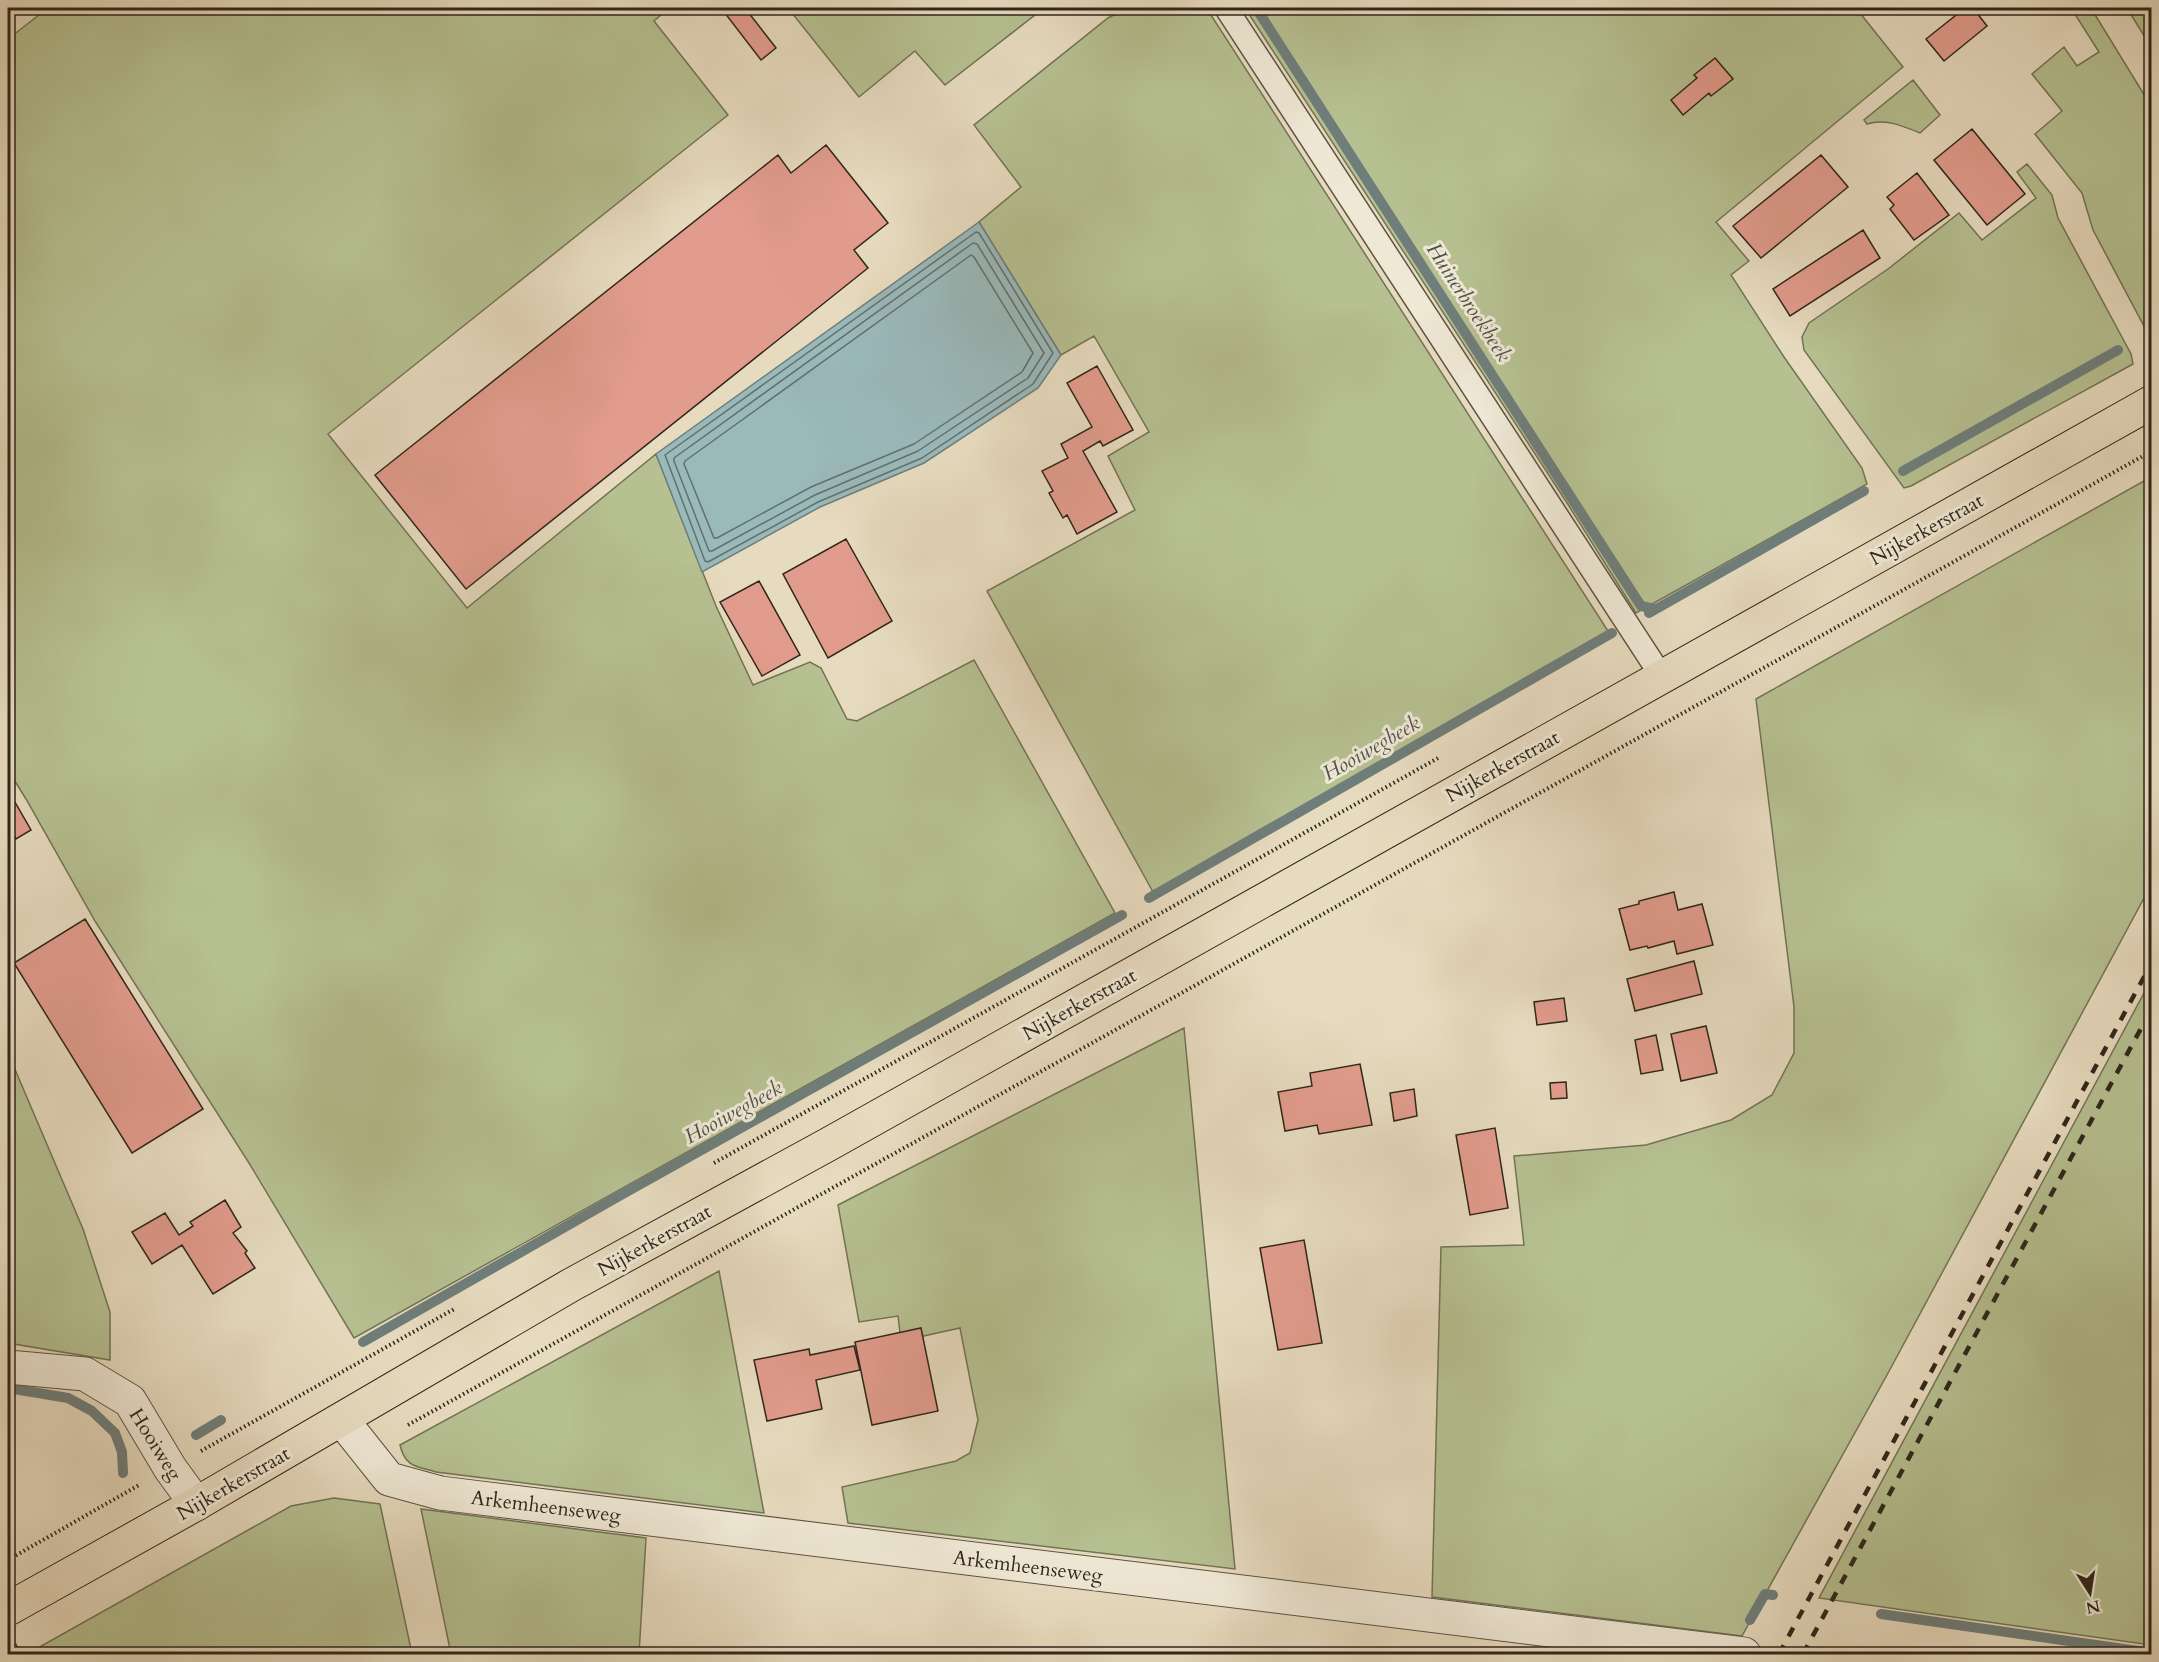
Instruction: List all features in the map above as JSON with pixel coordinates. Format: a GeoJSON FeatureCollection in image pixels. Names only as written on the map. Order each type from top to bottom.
{"type":"FeatureCollection","features":[{"type":"Feature","properties":{"kind":"main road","name":"Nijkerkerstraat"},"geometry":{"type":"LineString","coordinates":[[8,1609],[342,1420],[571,1285],[850,1132],[2151,402]]}},
{"type":"Feature","properties":{"kind":"street","name":"Hooiweg"},"geometry":{"type":"LineString","coordinates":[[8,1367],[86,1374],[130,1401],[170,1468],[196,1504]]}},
{"type":"Feature","properties":{"kind":"street","name":"Arkemheenseweg"},"geometry":{"type":"LineString","coordinates":[[342,1420],[389,1479],[440,1493],[1744,1654]]}},
{"type":"Feature","properties":{"kind":"lane"},"geometry":{"type":"LineString","coordinates":[[1226,8],[1662,677]]}},
{"type":"Feature","properties":{"kind":"path","name":"Nijkerkerstraat"},"geometry":{"type":"LineString","coordinates":[[365,1449],[2151,451]]}},
{"type":"Feature","properties":{"kind":"path","name":"Nijkerkerstraat"},"geometry":{"type":"LineString","coordinates":[[714,1163],[1444,755]]}},
{"type":"Feature","properties":{"kind":"path"},"geometry":{"type":"LineString","coordinates":[[8,1560],[462,1304]]}},
{"type":"Feature","properties":{"kind":"path"},"geometry":{"type":"LineString","coordinates":[[8,1650],[18,1644]]}},
{"type":"Feature","properties":{"kind":"green space"},"geometry":{"type":"Polygon","coordinates":[[[48,8],[669,8],[654,21],[728,115],[328,434],[467,608],[656,454],[716,606],[753,685],[810,662],[821,668],[847,719],[857,721],[974,660],[1115,913],[354,1338],[249,1163],[95,921],[8,770],[8,39],[48,8]]]}},
{"type":"Feature","properties":{"kind":"green space"},"geometry":{"type":"Polygon","coordinates":[[[788,8],[1044,8],[945,85],[915,51],[859,97],[788,8]]]}},
{"type":"Feature","properties":{"kind":"green space"},"geometry":{"type":"Polygon","coordinates":[[[1127,8],[1196,8],[1211,15],[1608,631],[1153,892],[987,591],[1135,510],[1108,456],[1149,432],[1094,336],[1061,355],[979,222],[1021,187],[974,125],[1108,18],[1127,8]]]}},
{"type":"Feature","properties":{"kind":"green space"},"geometry":{"type":"Polygon","coordinates":[[[1245,8],[1856,8],[1903,67],[1716,222],[1749,261],[1731,275],[1784,357],[1862,468],[1867,484],[1636,613],[1569,506],[1245,8]]]}},
{"type":"Feature","properties":{"kind":"green space"},"geometry":{"type":"Polygon","coordinates":[[[2071,8],[2091,8],[2151,106],[2151,336],[2093,230],[2082,193],[2035,134],[2062,111],[2032,74],[2064,47],[2077,66],[2099,52],[2071,8]]]}},
{"type":"Feature","properties":{"kind":"green space"},"geometry":{"type":"Polygon","coordinates":[[[2127,8],[2151,8],[2151,47],[2127,8]]]}},
{"type":"Feature","properties":{"kind":"green space"},"geometry":{"type":"Polygon","coordinates":[[[1913,80],[1940,115],[1920,133],[1887,122],[1867,124],[1864,120],[1913,80]]]}},
{"type":"Feature","properties":{"kind":"green space"},"geometry":{"type":"Polygon","coordinates":[[[2027,164],[2052,195],[2058,218],[2131,354],[2133,364],[1904,488],[1804,350],[1802,337],[1809,323],[1888,269],[1959,213],[1982,240],[2036,198],[2017,172],[2027,164]]]}},
{"type":"Feature","properties":{"kind":"green space"},"geometry":{"type":"Polygon","coordinates":[[[2151,477],[2151,885],[1887,1375],[1742,1636],[1432,1597],[1441,1247],[1524,1245],[1514,1156],[1646,1145],[1731,1120],[1772,1095],[1794,1053],[1794,1007],[1756,699],[2151,477]]]}},
{"type":"Feature","properties":{"kind":"green space"},"geometry":{"type":"Polygon","coordinates":[[[2151,980],[2151,1645],[1819,1598],[2151,980]]]}},
{"type":"Feature","properties":{"kind":"green space"},"geometry":{"type":"Polygon","coordinates":[[[1184,1028],[1235,1569],[848,1523],[842,1487],[956,1461],[970,1453],[978,1420],[960,1328],[901,1341],[898,1316],[859,1322],[838,1205],[1184,1028]]]}},
{"type":"Feature","properties":{"kind":"green space"},"geometry":{"type":"Polygon","coordinates":[[[8,1053],[83,1229],[110,1312],[110,1360],[8,1343],[8,1053]]]}},
{"type":"Feature","properties":{"kind":"green space"},"geometry":{"type":"Polygon","coordinates":[[[719,1271],[764,1513],[436,1472],[417,1467],[405,1458],[400,1445],[719,1271]]]}},
{"type":"Feature","properties":{"kind":"green space"},"geometry":{"type":"Polygon","coordinates":[[[334,1498],[380,1504],[412,1654],[27,1654],[291,1506],[334,1498]]]}},
{"type":"Feature","properties":{"kind":"green space"},"geometry":{"type":"Polygon","coordinates":[[[421,1509],[646,1538],[639,1654],[451,1654],[421,1509]]]}},
{"type":"Feature","properties":{"kind":"water"},"geometry":{"type":"Polygon","coordinates":[[[979,222],[1061,355],[1038,388],[924,463],[820,507],[702,572],[656,454],[979,222]]]}},
{"type":"Feature","properties":{"kind":"building"},"geometry":{"type":"Polygon","coordinates":[[[721,8],[745,8],[776,48],[761,60],[721,8]]]}},
{"type":"Feature","properties":{"kind":"building"},"geometry":{"type":"Polygon","coordinates":[[[1965,8],[1973,8],[1987,26],[1944,61],[1926,39],[1965,8]]]}},
{"type":"Feature","properties":{"kind":"building"},"geometry":{"type":"Polygon","coordinates":[[[1715,58],[1733,79],[1711,96],[1709,93],[1683,115],[1671,100],[1697,78],[1694,75],[1715,58]]]}},
{"type":"Feature","properties":{"kind":"building"},"geometry":{"type":"Polygon","coordinates":[[[1972,129],[2025,194],[1987,225],[1934,160],[1972,129]]]}},
{"type":"Feature","properties":{"kind":"building"},"geometry":{"type":"Polygon","coordinates":[[[826,145],[888,223],[854,250],[868,268],[466,589],[375,475],[778,155],[791,173],[826,145]]]}},
{"type":"Feature","properties":{"kind":"building"},"geometry":{"type":"Polygon","coordinates":[[[1821,155],[1848,187],[1761,258],[1733,226],[1821,155]]]}},
{"type":"Feature","properties":{"kind":"building"},"geometry":{"type":"Polygon","coordinates":[[[1917,173],[1949,215],[1914,240],[1890,209],[1894,205],[1887,197],[1917,173]]]}},
{"type":"Feature","properties":{"kind":"building"},"geometry":{"type":"Polygon","coordinates":[[[1863,230],[1880,258],[1790,316],[1773,289],[1863,230]]]}},
{"type":"Feature","properties":{"kind":"building"},"geometry":{"type":"Polygon","coordinates":[[[1097,366],[1133,430],[1103,446],[1100,441],[1083,451],[1117,512],[1077,534],[1067,515],[1063,518],[1049,493],[1053,491],[1042,471],[1068,458],[1061,444],[1092,427],[1067,383],[1097,366]]]}},
{"type":"Feature","properties":{"kind":"building"},"geometry":{"type":"Polygon","coordinates":[[[846,539],[892,621],[828,658],[783,574],[846,539]]]}},
{"type":"Feature","properties":{"kind":"building"},"geometry":{"type":"Polygon","coordinates":[[[759,581],[800,655],[762,676],[720,602],[759,581]]]}},
{"type":"Feature","properties":{"kind":"building"},"geometry":{"type":"Polygon","coordinates":[[[8,790],[31,830],[16,839],[8,823],[8,790]]]}},
{"type":"Feature","properties":{"kind":"building"},"geometry":{"type":"Polygon","coordinates":[[[1674,892],[1678,910],[1702,904],[1713,945],[1677,954],[1674,941],[1630,950],[1619,909],[1674,892]]]}},
{"type":"Feature","properties":{"kind":"building"},"geometry":{"type":"Polygon","coordinates":[[[85,919],[203,1109],[132,1153],[14,963],[85,919]]]}},
{"type":"Feature","properties":{"kind":"building"},"geometry":{"type":"Polygon","coordinates":[[[1694,961],[1702,994],[1635,1011],[1627,979],[1694,961]]]}},
{"type":"Feature","properties":{"kind":"building"},"geometry":{"type":"Polygon","coordinates":[[[1564,998],[1567,1021],[1537,1025],[1534,1002],[1564,998]]]}},
{"type":"Feature","properties":{"kind":"building"},"geometry":{"type":"Polygon","coordinates":[[[1706,1026],[1717,1073],[1681,1081],[1671,1034],[1706,1026]]]}},
{"type":"Feature","properties":{"kind":"building"},"geometry":{"type":"Polygon","coordinates":[[[1656,1035],[1663,1070],[1641,1074],[1635,1040],[1656,1035]]]}},
{"type":"Feature","properties":{"kind":"building"},"geometry":{"type":"Polygon","coordinates":[[[1360,1064],[1372,1125],[1319,1134],[1317,1125],[1285,1131],[1278,1092],[1312,1086],[1310,1073],[1360,1064]]]}},
{"type":"Feature","properties":{"kind":"building"},"geometry":{"type":"Polygon","coordinates":[[[1566,1082],[1567,1098],[1551,1099],[1550,1083],[1566,1082]]]}},
{"type":"Feature","properties":{"kind":"building"},"geometry":{"type":"Polygon","coordinates":[[[1414,1089],[1417,1116],[1394,1121],[1390,1093],[1414,1089]]]}},
{"type":"Feature","properties":{"kind":"building"},"geometry":{"type":"Polygon","coordinates":[[[1495,1128],[1508,1208],[1470,1215],[1456,1135],[1495,1128]]]}},
{"type":"Feature","properties":{"kind":"building"},"geometry":{"type":"Polygon","coordinates":[[[225,1200],[241,1227],[233,1233],[247,1251],[245,1253],[255,1268],[213,1294],[182,1245],[152,1264],[132,1232],[165,1213],[179,1235],[193,1226],[190,1222],[225,1200]]]}},
{"type":"Feature","properties":{"kind":"building"},"geometry":{"type":"Polygon","coordinates":[[[1304,1240],[1322,1343],[1278,1350],[1260,1248],[1304,1240]]]}},
{"type":"Feature","properties":{"kind":"building"},"geometry":{"type":"Polygon","coordinates":[[[921,1328],[938,1411],[872,1425],[855,1342],[921,1328]]]}},
{"type":"Feature","properties":{"kind":"building"},"geometry":{"type":"Polygon","coordinates":[[[854,1346],[860,1370],[816,1380],[822,1409],[767,1421],[754,1360],[809,1349],[810,1355],[854,1346]]]}},
{"type":"Feature","properties":{"kind":"waterway","name":"Huinerbroekbeek"},"geometry":{"type":"LineString","coordinates":[[1256,8],[1641,606],[1655,609]]}},
{"type":"Feature","properties":{"kind":"waterway"},"geometry":{"type":"LineString","coordinates":[[1903,471],[2118,350]]}},
{"type":"Feature","properties":{"kind":"waterway"},"geometry":{"type":"LineString","coordinates":[[1649,613],[1864,491]]}},
{"type":"Feature","properties":{"kind":"waterway","name":"Hooiwegbeek"},"geometry":{"type":"LineString","coordinates":[[1149,898],[1612,633]]}},
{"type":"Feature","properties":{"kind":"waterway","name":"Hooiwegbeek"},"geometry":{"type":"LineString","coordinates":[[363,1342],[1122,915]]}},
{"type":"Feature","properties":{"kind":"waterway","name":"Hooiwegbeek"},"geometry":{"type":"LineString","coordinates":[[8,1388],[68,1398],[92,1411],[115,1433],[122,1452],[123,1473]]}},
{"type":"Feature","properties":{"kind":"waterway","name":"Hooiwegbeek"},"geometry":{"type":"LineString","coordinates":[[196,1435],[221,1420]]}},
{"type":"Feature","properties":{"kind":"waterway"},"geometry":{"type":"LineString","coordinates":[[1750,1620],[1765,1594],[1773,1595]]}},
{"type":"Feature","properties":{"kind":"waterway"},"geometry":{"type":"LineString","coordinates":[[1881,1614],[2152,1653]]}},
{"type":"Feature","properties":{"kind":"railway"},"geometry":{"type":"LineString","coordinates":[[1779,1654],[2152,962]]}},
{"type":"Feature","properties":{"kind":"railway"},"geometry":{"type":"LineString","coordinates":[[1803,1654],[2152,1008]]}}]}
